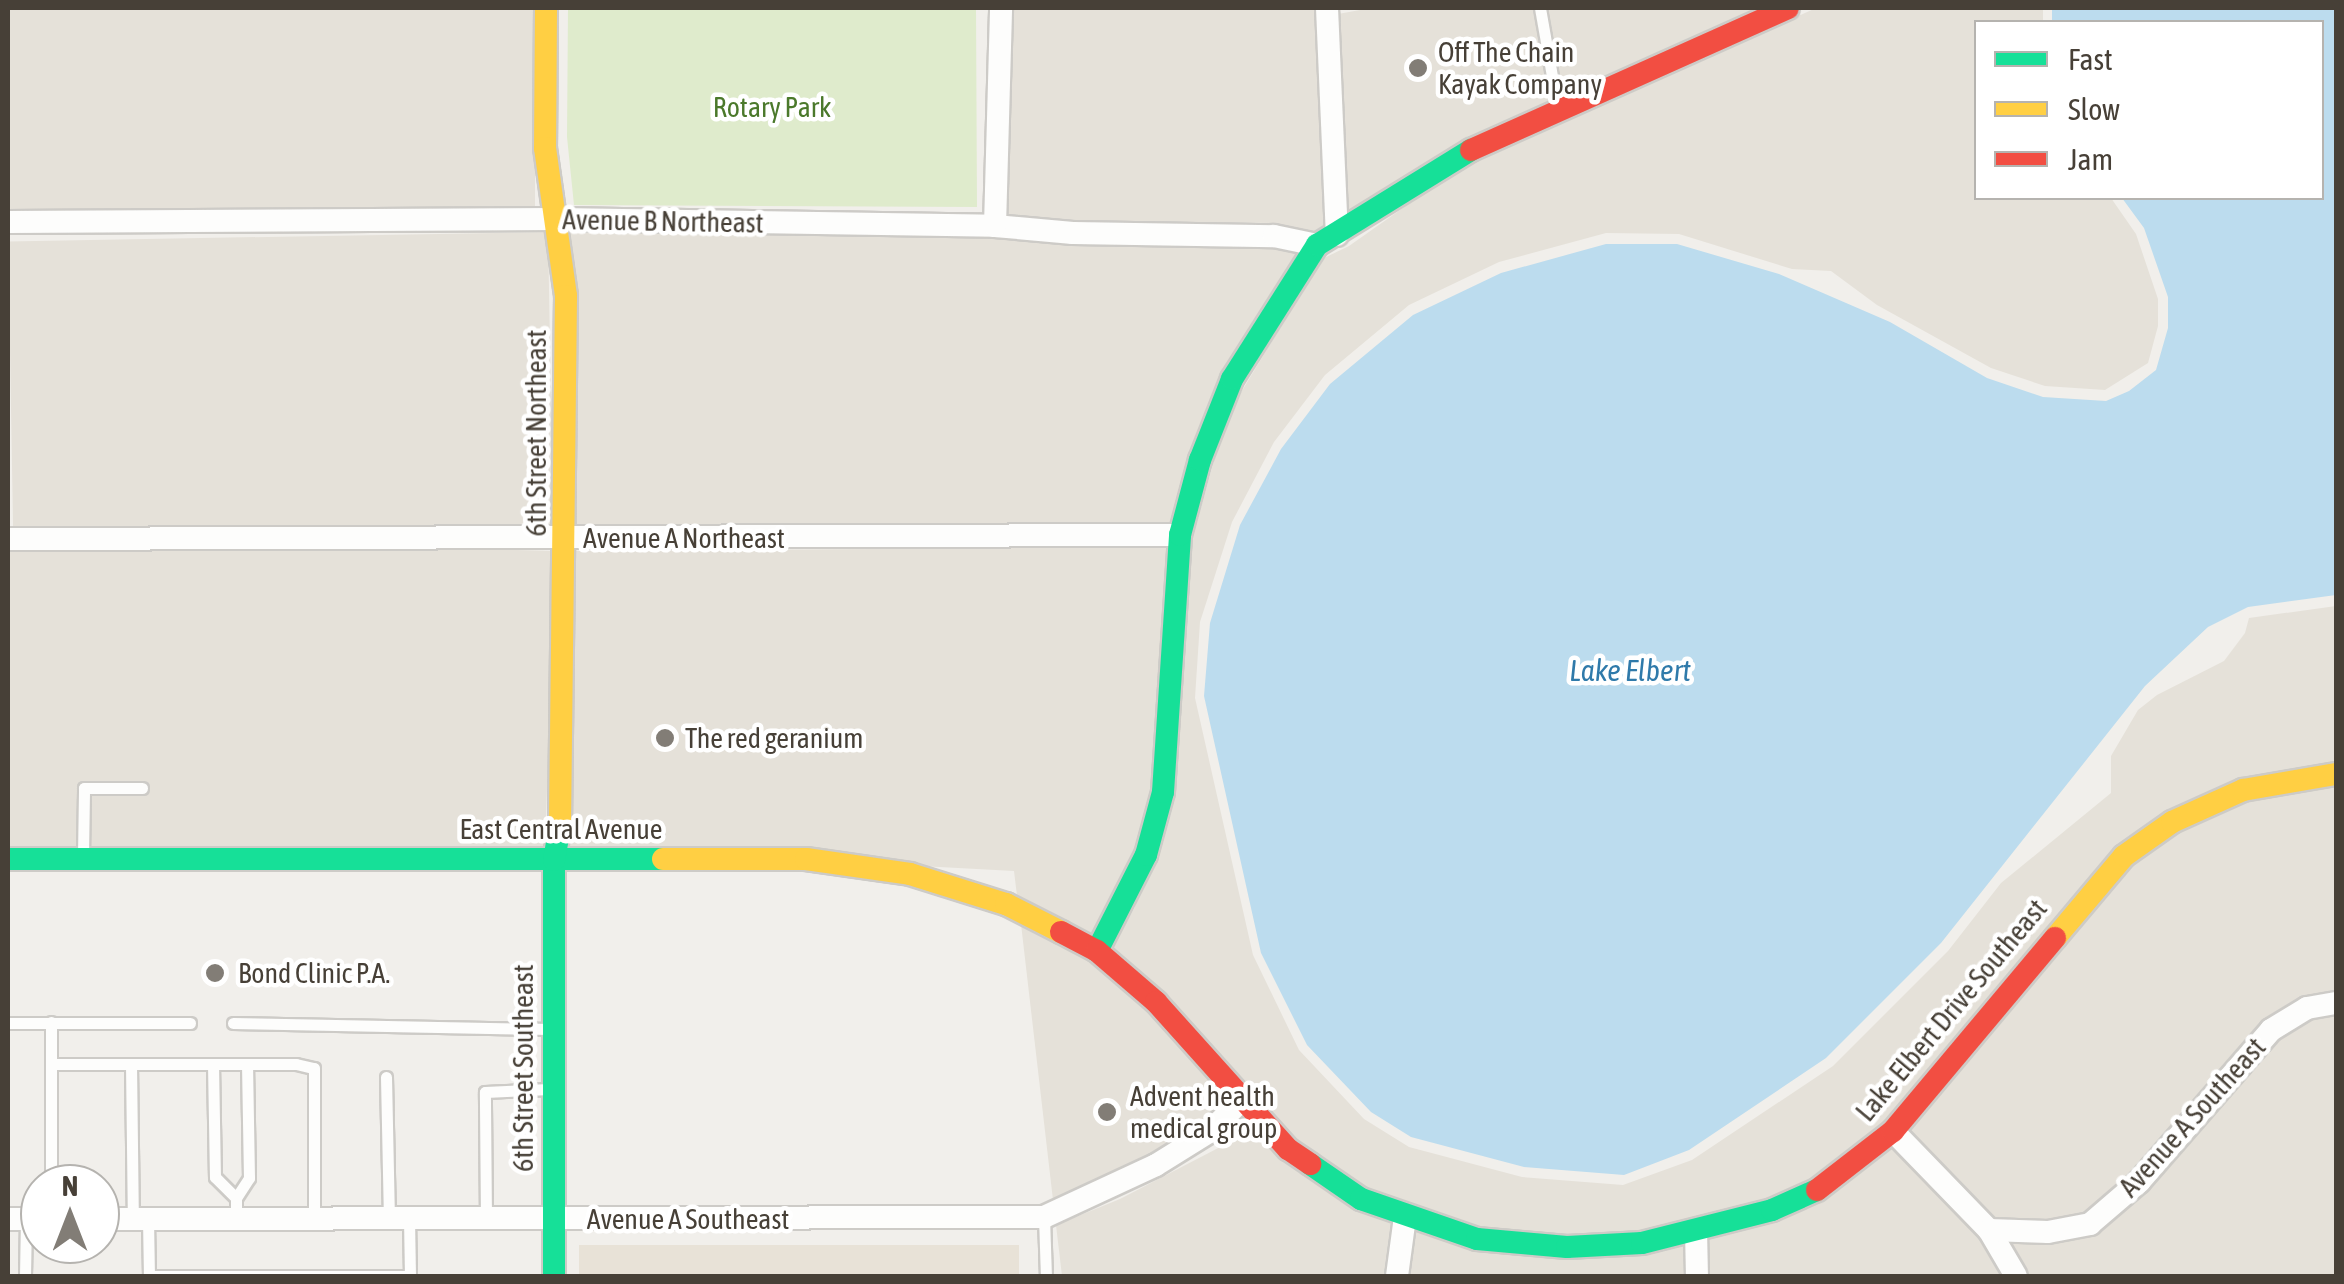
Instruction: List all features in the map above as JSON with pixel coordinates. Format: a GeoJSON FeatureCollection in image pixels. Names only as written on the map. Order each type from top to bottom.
{"type":"FeatureCollection","features":[{"type":"Feature","properties":{"kind":"main road","name":"6th Street Northeast"},"geometry":{"type":"LineString","coordinates":[[546,8],[546,148],[566,296],[560,828],[554,860]]}},
{"type":"Feature","properties":{"kind":"main road"},"geometry":{"type":"LineString","coordinates":[[1097,951],[1146,855],[1162,792],[1180,535],[1200,460],[1232,379],[1327,240],[1450,160],[1788,8]]}},
{"type":"Feature","properties":{"kind":"main road","name":"Lake Elbert Drive Southeast"},"geometry":{"type":"LineString","coordinates":[[1097,951],[1156,1002],[1288,1149],[1361,1199],[1477,1239],[1567,1247],[1642,1243],[1772,1210],[1820,1189],[1893,1131],[2124,856],[2172,822],[2243,790],[2336,774]]}},
{"type":"Feature","properties":{"kind":"main road","name":"East Central Avenue"},"geometry":{"type":"LineString","coordinates":[[8,858],[806,860],[910,874],[1006,904],[1097,951]]}},
{"type":"Feature","properties":{"kind":"main road","name":"6th Street Southeast"},"geometry":{"type":"LineString","coordinates":[[554,860],[554,1276]]}},
{"type":"Feature","properties":{"kind":"street"},"geometry":{"type":"LineString","coordinates":[[996,226],[1001,8]]}},
{"type":"Feature","properties":{"kind":"street"},"geometry":{"type":"LineString","coordinates":[[1327,8],[1327,240]]}},
{"type":"Feature","properties":{"kind":"street","name":"Avenue B Northeast"},"geometry":{"type":"LineString","coordinates":[[8,222],[558,219],[996,226],[1073,233],[1327,240]]}},
{"type":"Feature","properties":{"kind":"street","name":"Avenue A Northeast"},"geometry":{"type":"LineString","coordinates":[[8,538],[1180,535]]}},
{"type":"Feature","properties":{"kind":"street","name":"Avenue A Southeast"},"geometry":{"type":"LineString","coordinates":[[1989,1230],[2048,1232],[2090,1224],[2139,1182],[2271,1030],[2307,1008],[2336,1003]]}},
{"type":"Feature","properties":{"kind":"street","name":"Avenue A Southeast"},"geometry":{"type":"LineString","coordinates":[[120,1220],[236,1208],[314,1219],[1044,1217],[1156,1165],[1209,1132],[1243,1099]]}},
{"type":"Feature","properties":{"kind":"street"},"geometry":{"type":"LineString","coordinates":[[1893,1131],[1989,1230],[2016,1276]]}},
{"type":"Feature","properties":{"kind":"street"},"geometry":{"type":"LineString","coordinates":[[1397,1276],[1405,1217]]}},
{"type":"Feature","properties":{"kind":"street"},"geometry":{"type":"LineString","coordinates":[[1696,1230],[1697,1276]]}},
{"type":"Feature","properties":{"kind":"lane"},"geometry":{"type":"LineString","coordinates":[[1540,8],[1558,114]]}},
{"type":"Feature","properties":{"kind":"lane"},"geometry":{"type":"LineString","coordinates":[[83,859],[84,788],[142,788]]}},
{"type":"Feature","properties":{"kind":"lane"},"geometry":{"type":"LineString","coordinates":[[51,1164],[52,1022]]}},
{"type":"Feature","properties":{"kind":"lane"},"geometry":{"type":"LineString","coordinates":[[8,1023],[190,1023]]}},
{"type":"Feature","properties":{"kind":"lane"},"geometry":{"type":"LineString","coordinates":[[233,1023],[553,1030]]}},
{"type":"Feature","properties":{"kind":"lane"},"geometry":{"type":"LineString","coordinates":[[51,1064],[314,1068],[314,1219]]}},
{"type":"Feature","properties":{"kind":"lane"},"geometry":{"type":"LineString","coordinates":[[132,1064],[140,1220],[149,1276],[410,1276],[399,1219],[386,1078]]}},
{"type":"Feature","properties":{"kind":"lane"},"geometry":{"type":"LineString","coordinates":[[213,1064],[214,1177],[236,1208]]}},
{"type":"Feature","properties":{"kind":"lane"},"geometry":{"type":"LineString","coordinates":[[236,1208],[249,1178],[247,1064]]}},
{"type":"Feature","properties":{"kind":"lane"},"geometry":{"type":"LineString","coordinates":[[486,1219],[484,1092],[553,1089]]}},
{"type":"Feature","properties":{"kind":"lane"},"geometry":{"type":"LineString","coordinates":[[1044,1217],[1046,1276]]}},
{"type":"Feature","properties":{"kind":"shaded area"},"geometry":{"type":"Polygon","coordinates":[[[8,8],[535,8],[535,210],[8,210],[8,8]]]}},
{"type":"Feature","properties":{"kind":"shaded area"},"geometry":{"type":"Polygon","coordinates":[[[1012,8],[1316,8],[1326,227],[1316,232],[1274,223],[1074,221],[1007,214],[1012,8]]]}},
{"type":"Feature","properties":{"kind":"shaded area"},"geometry":{"type":"Polygon","coordinates":[[[1371,8],[1759,8],[1346,215],[1338,14],[1371,8]]]}},
{"type":"Feature","properties":{"kind":"shaded area"},"geometry":{"type":"Polygon","coordinates":[[[1816,8],[2043,8],[2043,20],[1974,20],[1974,200],[2112,200],[2136,234],[2158,299],[2158,326],[2148,363],[2105,390],[2045,386],[1991,368],[1877,305],[1831,271],[1792,269],[1679,234],[1606,233],[1499,262],[1409,305],[1325,375],[1274,442],[1232,522],[1200,622],[1195,698],[1253,955],[1299,1050],[1364,1119],[1409,1147],[1522,1177],[1623,1185],[1692,1160],[1833,1066],[1948,951],[2001,883],[2111,793],[2111,756],[2138,710],[2157,695],[2224,661],[2245,633],[2249,618],[2336,606],[2336,762],[2168,811],[1885,1122],[1815,1178],[1769,1199],[1641,1231],[1567,1235],[1479,1227],[1365,1188],[1295,1139],[1112,948],[1135,907],[1190,547],[1226,417],[1322,259],[1349,246],[1454,172],[1816,8]]]}},
{"type":"Feature","properties":{"kind":"shaded area"},"geometry":{"type":"Polygon","coordinates":[[[548,232],[553,527],[13,536],[8,241],[548,232]]]}},
{"type":"Feature","properties":{"kind":"shaded area"},"geometry":{"type":"Polygon","coordinates":[[[570,232],[995,238],[1073,245],[1273,248],[1298,253],[1172,523],[576,527],[570,232]]]}},
{"type":"Feature","properties":{"kind":"shaded area"},"geometry":{"type":"Polygon","coordinates":[[[1168,547],[1152,790],[1136,851],[1093,935],[1017,896],[1014,871],[567,847],[576,551],[1168,547]]]}},
{"type":"Feature","properties":{"kind":"shaded area"},"geometry":{"type":"Polygon","coordinates":[[[8,551],[555,551],[545,847],[8,846],[8,551]]]}},
{"type":"Feature","properties":{"kind":"shaded area"},"geometry":{"type":"Polygon","coordinates":[[[2336,786],[2336,990],[2306,996],[2265,1020],[2132,1172],[2086,1212],[2047,1220],[1994,1218],[1908,1130],[2131,866],[2177,833],[2246,802],[2336,786]]]}},
{"type":"Feature","properties":{"kind":"shaded area"},"geometry":{"type":"Polygon","coordinates":[[[1021,924],[1091,962],[1148,1011],[1232,1105],[1112,1176],[1053,1200],[1021,924]]]}},
{"type":"Feature","properties":{"kind":"shaded area"},"geometry":{"type":"Polygon","coordinates":[[[2336,1015],[2336,1276],[2029,1276],[2010,1243],[2050,1244],[2097,1234],[2147,1190],[2277,1041],[2311,1020],[2336,1015]]]}},
{"type":"Feature","properties":{"kind":"shaded area"},"geometry":{"type":"Polygon","coordinates":[[[1248,1122],[1392,1224],[1384,1276],[1062,1276],[1056,1225],[1120,1199],[1224,1145],[1248,1122]]]}},
{"type":"Feature","properties":{"kind":"shaded area"},"geometry":{"type":"Polygon","coordinates":[[[1893,1147],[1978,1235],[2004,1276],[1707,1276],[1707,1240],[1893,1147]]]}},
{"type":"Feature","properties":{"kind":"shaded area"},"geometry":{"type":"Polygon","coordinates":[[[1413,1232],[1685,1245],[1686,1276],[1406,1276],[1413,1232]]]}},
{"type":"Feature","properties":{"kind":"shaded area"},"geometry":{"type":"Polygon","coordinates":[[[579,1245],[1019,1245],[1019,1276],[579,1276],[579,1245]]]}},
{"type":"Feature","properties":{"kind":"green space","name":"Rotary Park"},"geometry":{"type":"Polygon","coordinates":[[[568,8],[976,8],[977,207],[574,205],[567,137],[568,8]]]}},
{"type":"Feature","properties":{"kind":"water","name":"Lake Elbert"},"geometry":{"type":"Polygon","coordinates":[[[2052,8],[2336,8],[2336,595],[2248,607],[2208,627],[2145,686],[1941,943],[1826,1058],[1689,1150],[1624,1175],[1524,1167],[1411,1137],[1371,1112],[1307,1045],[1261,953],[1204,696],[1210,623],[1240,525],[1281,449],[1330,384],[1413,315],[1501,273],[1606,244],[1677,244],[1779,274],[1890,322],[1987,378],[2043,397],[2106,401],[2129,391],[2156,370],[2168,328],[2168,297],[2144,228],[2123,200],[2324,200],[2324,20],[2052,20],[2052,8]]]}},
{"type":"Feature","properties":{"kind":"traffic: fast"},"geometry":{"type":"LineString","coordinates":[[1097,951],[1146,855],[1163,792],[1180,535],[1200,460],[1232,379],[1317,245],[1471,150]]}},
{"type":"Feature","properties":{"kind":"traffic: fast"},"geometry":{"type":"LineString","coordinates":[[554,1276],[554,860],[560,826]]}},
{"type":"Feature","properties":{"kind":"traffic: fast"},"geometry":{"type":"LineString","coordinates":[[8,859],[663,859]]}},
{"type":"Feature","properties":{"kind":"traffic: fast"},"geometry":{"type":"LineString","coordinates":[[1310,1164],[1361,1199],[1477,1239],[1567,1247],[1642,1243],[1772,1210],[1817,1190]]}},
{"type":"Feature","properties":{"kind":"traffic: slow"},"geometry":{"type":"LineString","coordinates":[[546,8],[545,148],[566,296],[560,826]]}},
{"type":"Feature","properties":{"kind":"traffic: slow"},"geometry":{"type":"LineString","coordinates":[[2055,938],[2124,856],[2172,822],[2243,790],[2336,774]]}},
{"type":"Feature","properties":{"kind":"traffic: slow"},"geometry":{"type":"LineString","coordinates":[[663,859],[806,859],[910,874],[1006,904],[1061,932]]}},
{"type":"Feature","properties":{"kind":"traffic: jam"},"geometry":{"type":"LineString","coordinates":[[1471,150],[1788,8]]}},
{"type":"Feature","properties":{"kind":"traffic: jam"},"geometry":{"type":"LineString","coordinates":[[1061,932],[1097,951],[1156,1002],[1288,1149],[1310,1164]]}},
{"type":"Feature","properties":{"kind":"traffic: jam"},"geometry":{"type":"LineString","coordinates":[[1817,1190],[1893,1131],[2055,938]]}},
{"type":"Feature","properties":{"kind":"place","name":"Off The Chain Kayak Company"},"geometry":{"type":"Point","coordinates":[1418,68]}},
{"type":"Feature","properties":{"kind":"place","name":"The red geranium"},"geometry":{"type":"Point","coordinates":[665,738]}},
{"type":"Feature","properties":{"kind":"place","name":"Bond Clinic P.A."},"geometry":{"type":"Point","coordinates":[215,973]}},
{"type":"Feature","properties":{"kind":"place","name":"Advent health medical group"},"geometry":{"type":"Point","coordinates":[1107,1112]}}]}
